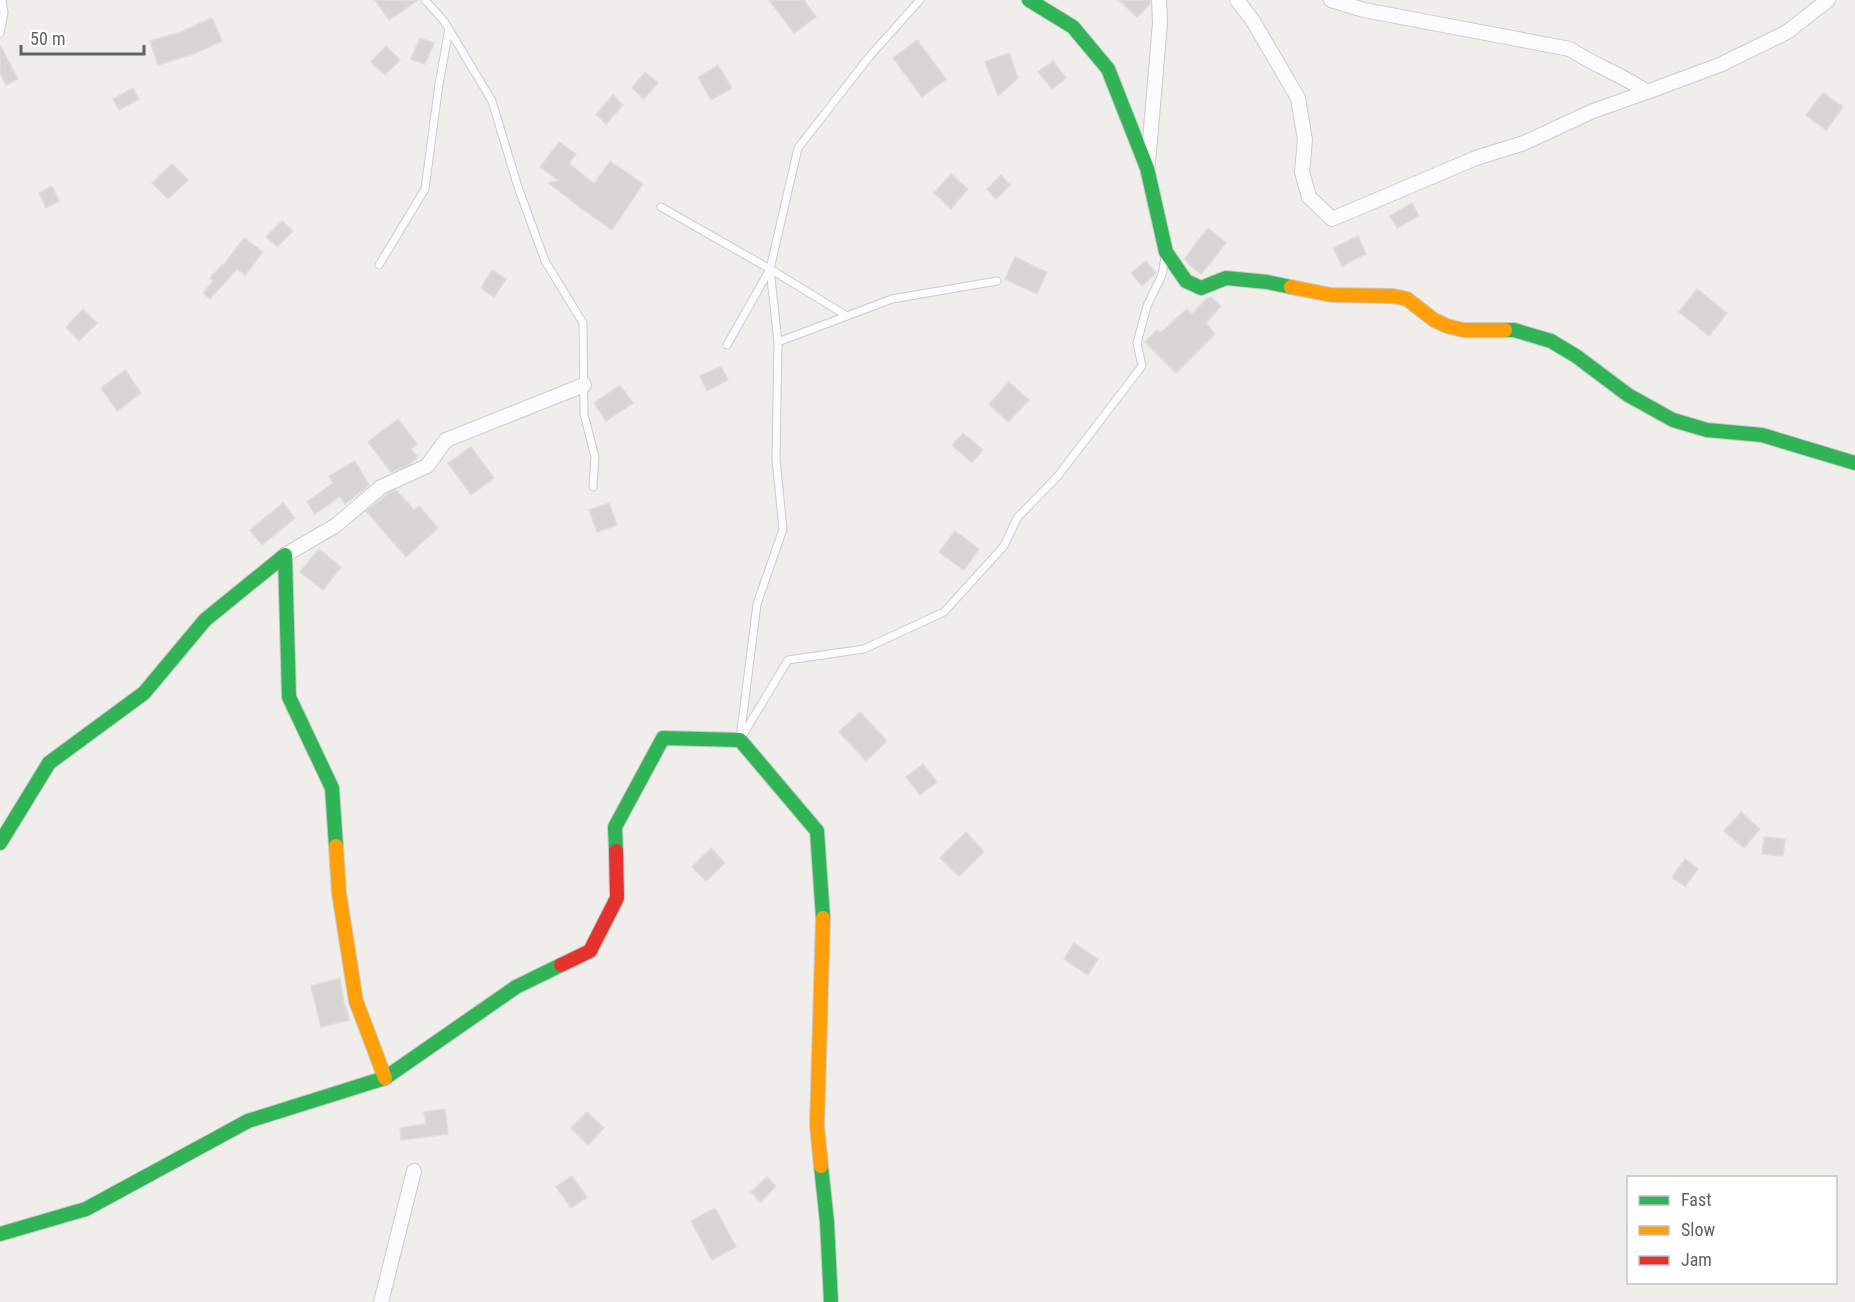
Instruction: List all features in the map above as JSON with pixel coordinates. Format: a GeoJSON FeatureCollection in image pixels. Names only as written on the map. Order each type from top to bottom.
{"type":"FeatureCollection","features":[{"type":"Feature","properties":{"kind":"street"},"geometry":{"type":"LineString","coordinates":[[1029,0],[1073,27],[1108,69],[1147,168],[1166,252],[1186,281],[1201,288],[1226,278],[1267,282],[1331,295],[1400,297],[1407,299],[1434,320],[1447,326],[1463,330],[1514,330],[1551,341],[1576,356],[1628,394],[1673,420],[1707,430],[1762,435],[1855,463]]}},
{"type":"Feature","properties":{"kind":"street"},"geometry":{"type":"LineString","coordinates":[[1147,168],[1160,23],[1159,0]]}},
{"type":"Feature","properties":{"kind":"street"},"geometry":{"type":"LineString","coordinates":[[1237,0],[1253,21],[1298,98],[1305,141],[1302,172],[1309,197],[1332,219],[1476,158],[1524,143],[1593,111],[1722,64],[1787,32],[1828,0]]}},
{"type":"Feature","properties":{"kind":"street"},"geometry":{"type":"LineString","coordinates":[[1331,0],[1364,10],[1570,49],[1587,61],[1647,92]]}},
{"type":"Feature","properties":{"kind":"street"},"geometry":{"type":"LineString","coordinates":[[0,843],[49,763],[144,693],[205,620],[285,555],[335,526],[381,487],[427,466],[446,440],[584,385]]}},
{"type":"Feature","properties":{"kind":"street"},"geometry":{"type":"LineString","coordinates":[[285,555],[289,697],[332,788],[339,893],[356,1001],[385,1078]]}},
{"type":"Feature","properties":{"kind":"street"},"geometry":{"type":"LineString","coordinates":[[0,1234],[86,1209],[248,1121],[385,1078],[516,987],[590,951],[617,898],[615,827],[663,738],[740,740],[817,831],[823,914],[817,1126],[827,1222],[831,1302]]}},
{"type":"Feature","properties":{"kind":"street"},"geometry":{"type":"LineString","coordinates":[[381,1302],[414,1171]]}},
{"type":"Feature","properties":{"kind":"lane"},"geometry":{"type":"LineString","coordinates":[[0,33],[4,12],[2,0]]}},
{"type":"Feature","properties":{"kind":"lane"},"geometry":{"type":"LineString","coordinates":[[425,0],[449,29],[492,101],[518,187],[545,261],[583,323],[584,414],[595,457],[593,487]]}},
{"type":"Feature","properties":{"kind":"lane"},"geometry":{"type":"LineString","coordinates":[[727,345],[770,269],[798,148],[869,57],[920,0]]}},
{"type":"Feature","properties":{"kind":"lane"},"geometry":{"type":"LineString","coordinates":[[379,265],[425,189],[449,29]]}},
{"type":"Feature","properties":{"kind":"lane"},"geometry":{"type":"LineString","coordinates":[[661,207],[847,316]]}},
{"type":"Feature","properties":{"kind":"lane"},"geometry":{"type":"LineString","coordinates":[[740,740],[788,660],[864,649],[944,612],[1004,546],[1017,518],[1057,477],[1142,366],[1137,344],[1147,306],[1162,275],[1166,252]]}},
{"type":"Feature","properties":{"kind":"lane"},"geometry":{"type":"LineString","coordinates":[[740,740],[757,604],[783,529],[776,459],[778,342],[770,269]]}},
{"type":"Feature","properties":{"kind":"lane"},"geometry":{"type":"LineString","coordinates":[[778,342],[892,299],[997,281]]}},
{"type":"Feature","properties":{"kind":"building"},"geometry":{"type":"Polygon","coordinates":[[[375,0],[418,0],[389,20],[375,0]]]}},
{"type":"Feature","properties":{"kind":"building"},"geometry":{"type":"Polygon","coordinates":[[[769,0],[804,0],[816,17],[794,33],[769,0]]]}},
{"type":"Feature","properties":{"kind":"building"},"geometry":{"type":"Polygon","coordinates":[[[1119,0],[1150,0],[1150,4],[1137,17],[1119,0]]]}},
{"type":"Feature","properties":{"kind":"building"},"geometry":{"type":"Polygon","coordinates":[[[212,18],[222,41],[196,53],[158,65],[150,41],[181,32],[212,18]]]}},
{"type":"Feature","properties":{"kind":"building"},"geometry":{"type":"Polygon","coordinates":[[[420,38],[434,43],[425,64],[411,59],[420,38]]]}},
{"type":"Feature","properties":{"kind":"building"},"geometry":{"type":"Polygon","coordinates":[[[917,40],[946,79],[922,97],[893,58],[917,40]]]}},
{"type":"Feature","properties":{"kind":"building"},"geometry":{"type":"Polygon","coordinates":[[[0,45],[18,79],[6,85],[0,73],[0,45]]]}},
{"type":"Feature","properties":{"kind":"building"},"geometry":{"type":"Polygon","coordinates":[[[386,46],[400,60],[385,75],[371,62],[386,46]]]}},
{"type":"Feature","properties":{"kind":"building"},"geometry":{"type":"Polygon","coordinates":[[[1009,53],[1018,78],[998,96],[985,62],[1009,53]]]}},
{"type":"Feature","properties":{"kind":"building"},"geometry":{"type":"Polygon","coordinates":[[[1053,61],[1066,78],[1052,89],[1038,72],[1053,61]]]}},
{"type":"Feature","properties":{"kind":"building"},"geometry":{"type":"Polygon","coordinates":[[[718,65],[732,88],[711,100],[698,77],[718,65]]]}},
{"type":"Feature","properties":{"kind":"building"},"geometry":{"type":"Polygon","coordinates":[[[645,72],[658,83],[644,99],[632,88],[645,72]]]}},
{"type":"Feature","properties":{"kind":"building"},"geometry":{"type":"Polygon","coordinates":[[[133,88],[139,99],[119,110],[113,99],[133,88]]]}},
{"type":"Feature","properties":{"kind":"building"},"geometry":{"type":"Polygon","coordinates":[[[1823,93],[1843,107],[1826,130],[1806,115],[1823,93]]]}},
{"type":"Feature","properties":{"kind":"building"},"geometry":{"type":"Polygon","coordinates":[[[613,95],[623,105],[606,124],[596,114],[613,95]]]}},
{"type":"Feature","properties":{"kind":"building"},"geometry":{"type":"Polygon","coordinates":[[[559,142],[576,154],[569,163],[594,184],[610,161],[643,184],[612,230],[549,183],[559,181],[540,167],[559,142]]]}},
{"type":"Feature","properties":{"kind":"building"},"geometry":{"type":"Polygon","coordinates":[[[172,164],[188,180],[168,199],[152,183],[172,164]]]}},
{"type":"Feature","properties":{"kind":"building"},"geometry":{"type":"Polygon","coordinates":[[[951,174],[968,189],[951,209],[934,193],[951,174]]]}},
{"type":"Feature","properties":{"kind":"building"},"geometry":{"type":"Polygon","coordinates":[[[1001,175],[1010,185],[996,199],[987,189],[1001,175]]]}},
{"type":"Feature","properties":{"kind":"building"},"geometry":{"type":"Polygon","coordinates":[[[52,186],[59,201],[46,208],[39,193],[52,186]]]}},
{"type":"Feature","properties":{"kind":"building"},"geometry":{"type":"Polygon","coordinates":[[[1412,203],[1419,216],[1397,228],[1390,216],[1412,203]]]}},
{"type":"Feature","properties":{"kind":"building"},"geometry":{"type":"Polygon","coordinates":[[[282,221],[293,231],[277,247],[266,237],[282,221]]]}},
{"type":"Feature","properties":{"kind":"building"},"geometry":{"type":"Polygon","coordinates":[[[1208,228],[1226,243],[1201,274],[1189,265],[1185,258],[1208,228]]]}},
{"type":"Feature","properties":{"kind":"building"},"geometry":{"type":"Polygon","coordinates":[[[1358,236],[1366,254],[1342,266],[1333,248],[1358,236]]]}},
{"type":"Feature","properties":{"kind":"building"},"geometry":{"type":"Polygon","coordinates":[[[244,238],[263,252],[245,275],[237,269],[210,299],[203,293],[213,281],[210,278],[223,266],[244,238]]]}},
{"type":"Feature","properties":{"kind":"building"},"geometry":{"type":"Polygon","coordinates":[[[1015,257],[1047,272],[1037,294],[1005,279],[1015,257]]]}},
{"type":"Feature","properties":{"kind":"building"},"geometry":{"type":"Polygon","coordinates":[[[1146,261],[1156,273],[1142,286],[1131,273],[1146,261]]]}},
{"type":"Feature","properties":{"kind":"building"},"geometry":{"type":"Polygon","coordinates":[[[492,270],[506,279],[494,297],[481,288],[492,270]]]}},
{"type":"Feature","properties":{"kind":"building"},"geometry":{"type":"Polygon","coordinates":[[[1697,289],[1727,313],[1709,336],[1679,312],[1697,289]]]}},
{"type":"Feature","properties":{"kind":"building"},"geometry":{"type":"Polygon","coordinates":[[[1211,297],[1221,306],[1206,323],[1215,334],[1176,373],[1145,342],[1157,330],[1160,333],[1187,309],[1192,314],[1206,299],[1211,297]]]}},
{"type":"Feature","properties":{"kind":"building"},"geometry":{"type":"Polygon","coordinates":[[[83,309],[97,323],[79,341],[66,327],[83,309]]]}},
{"type":"Feature","properties":{"kind":"building"},"geometry":{"type":"Polygon","coordinates":[[[721,366],[728,380],[707,391],[700,376],[721,366]]]}},
{"type":"Feature","properties":{"kind":"building"},"geometry":{"type":"Polygon","coordinates":[[[125,370],[141,393],[117,411],[101,388],[125,370]]]}},
{"type":"Feature","properties":{"kind":"building"},"geometry":{"type":"Polygon","coordinates":[[[1009,382],[1029,400],[1008,422],[989,404],[1009,382]]]}},
{"type":"Feature","properties":{"kind":"building"},"geometry":{"type":"Polygon","coordinates":[[[620,385],[633,403],[606,421],[594,403],[620,385]]]}},
{"type":"Feature","properties":{"kind":"building"},"geometry":{"type":"Polygon","coordinates":[[[398,419],[417,444],[411,449],[418,457],[408,465],[391,472],[368,442],[398,419]]]}},
{"type":"Feature","properties":{"kind":"building"},"geometry":{"type":"Polygon","coordinates":[[[963,433],[983,450],[972,463],[952,445],[963,433]]]}},
{"type":"Feature","properties":{"kind":"building"},"geometry":{"type":"Polygon","coordinates":[[[471,447],[494,478],[471,495],[448,463],[471,447]]]}},
{"type":"Feature","properties":{"kind":"building"},"geometry":{"type":"Polygon","coordinates":[[[355,461],[369,485],[345,504],[340,496],[315,514],[307,502],[333,483],[329,476],[355,461]]]}},
{"type":"Feature","properties":{"kind":"building"},"geometry":{"type":"Polygon","coordinates":[[[396,490],[414,510],[419,506],[438,528],[406,557],[366,511],[396,490]]]}},
{"type":"Feature","properties":{"kind":"building"},"geometry":{"type":"Polygon","coordinates":[[[283,503],[295,518],[262,545],[250,530],[283,503]]]}},
{"type":"Feature","properties":{"kind":"building"},"geometry":{"type":"Polygon","coordinates":[[[609,503],[617,525],[597,532],[589,510],[609,503]]]}},
{"type":"Feature","properties":{"kind":"building"},"geometry":{"type":"Polygon","coordinates":[[[955,531],[979,549],[964,570],[939,552],[955,531]]]}},
{"type":"Feature","properties":{"kind":"building"},"geometry":{"type":"Polygon","coordinates":[[[319,549],[341,567],[323,590],[300,572],[319,549]]]}},
{"type":"Feature","properties":{"kind":"building"},"geometry":{"type":"Polygon","coordinates":[[[860,712],[887,741],[866,761],[839,732],[860,712]]]}},
{"type":"Feature","properties":{"kind":"building"},"geometry":{"type":"Polygon","coordinates":[[[923,764],[937,782],[920,795],[906,777],[923,764]]]}},
{"type":"Feature","properties":{"kind":"building"},"geometry":{"type":"Polygon","coordinates":[[[1741,812],[1760,829],[1744,848],[1724,831],[1741,812]]]}},
{"type":"Feature","properties":{"kind":"building"},"geometry":{"type":"Polygon","coordinates":[[[966,832],[984,852],[959,876],[940,858],[966,832]]]}},
{"type":"Feature","properties":{"kind":"building"},"geometry":{"type":"Polygon","coordinates":[[[1764,837],[1785,839],[1783,856],[1762,854],[1764,837]]]}},
{"type":"Feature","properties":{"kind":"building"},"geometry":{"type":"Polygon","coordinates":[[[711,848],[725,863],[706,881],[692,867],[711,848]]]}},
{"type":"Feature","properties":{"kind":"building"},"geometry":{"type":"Polygon","coordinates":[[[1685,859],[1698,869],[1685,887],[1672,877],[1685,859]]]}},
{"type":"Feature","properties":{"kind":"building"},"geometry":{"type":"Polygon","coordinates":[[[1074,943],[1098,959],[1088,975],[1064,959],[1074,943]]]}},
{"type":"Feature","properties":{"kind":"building"},"geometry":{"type":"Polygon","coordinates":[[[340,978],[344,1003],[350,1020],[321,1027],[311,986],[340,978]]]}},
{"type":"Feature","properties":{"kind":"building"},"geometry":{"type":"Polygon","coordinates":[[[445,1109],[448,1134],[401,1140],[400,1128],[426,1124],[424,1112],[445,1109]]]}},
{"type":"Feature","properties":{"kind":"building"},"geometry":{"type":"Polygon","coordinates":[[[587,1112],[604,1128],[588,1145],[571,1128],[587,1112]]]}},
{"type":"Feature","properties":{"kind":"building"},"geometry":{"type":"Polygon","coordinates":[[[572,1176],[587,1197],[571,1208],[556,1187],[572,1176]]]}},
{"type":"Feature","properties":{"kind":"building"},"geometry":{"type":"Polygon","coordinates":[[[767,1177],[776,1186],[761,1202],[751,1192],[767,1177]]]}},
{"type":"Feature","properties":{"kind":"building"},"geometry":{"type":"Polygon","coordinates":[[[715,1208],[736,1247],[712,1260],[691,1221],[715,1208]]]}},
{"type":"Feature","properties":{"kind":"traffic: fast"},"geometry":{"type":"LineString","coordinates":[[1029,0],[1073,27],[1108,69],[1147,168],[1166,252],[1186,281],[1201,288],[1226,278],[1291,287]]}},
{"type":"Feature","properties":{"kind":"traffic: fast"},"geometry":{"type":"LineString","coordinates":[[1505,330],[1514,330],[1551,341],[1576,356],[1628,395],[1673,420],[1707,430],[1762,435],[1855,463]]}},
{"type":"Feature","properties":{"kind":"traffic: fast"},"geometry":{"type":"LineString","coordinates":[[0,843],[49,763],[144,693],[205,620],[285,555],[289,697],[332,788],[336,846]]}},
{"type":"Feature","properties":{"kind":"traffic: fast"},"geometry":{"type":"LineString","coordinates":[[616,851],[615,827],[663,738],[740,740],[817,831],[823,918]]}},
{"type":"Feature","properties":{"kind":"traffic: fast"},"geometry":{"type":"LineString","coordinates":[[0,1234],[86,1209],[248,1121],[385,1078],[516,987],[561,965]]}},
{"type":"Feature","properties":{"kind":"traffic: fast"},"geometry":{"type":"LineString","coordinates":[[821,1166],[827,1222],[831,1302]]}},
{"type":"Feature","properties":{"kind":"traffic: slow"},"geometry":{"type":"LineString","coordinates":[[1291,287],[1331,295],[1393,296],[1407,299],[1434,320],[1447,326],[1463,330],[1505,330]]}},
{"type":"Feature","properties":{"kind":"traffic: slow"},"geometry":{"type":"LineString","coordinates":[[336,846],[339,893],[356,1001],[385,1078]]}},
{"type":"Feature","properties":{"kind":"traffic: slow"},"geometry":{"type":"LineString","coordinates":[[821,1166],[817,1126],[823,918]]}},
{"type":"Feature","properties":{"kind":"traffic: jam"},"geometry":{"type":"LineString","coordinates":[[561,965],[590,951],[617,898],[616,851]]}}]}
